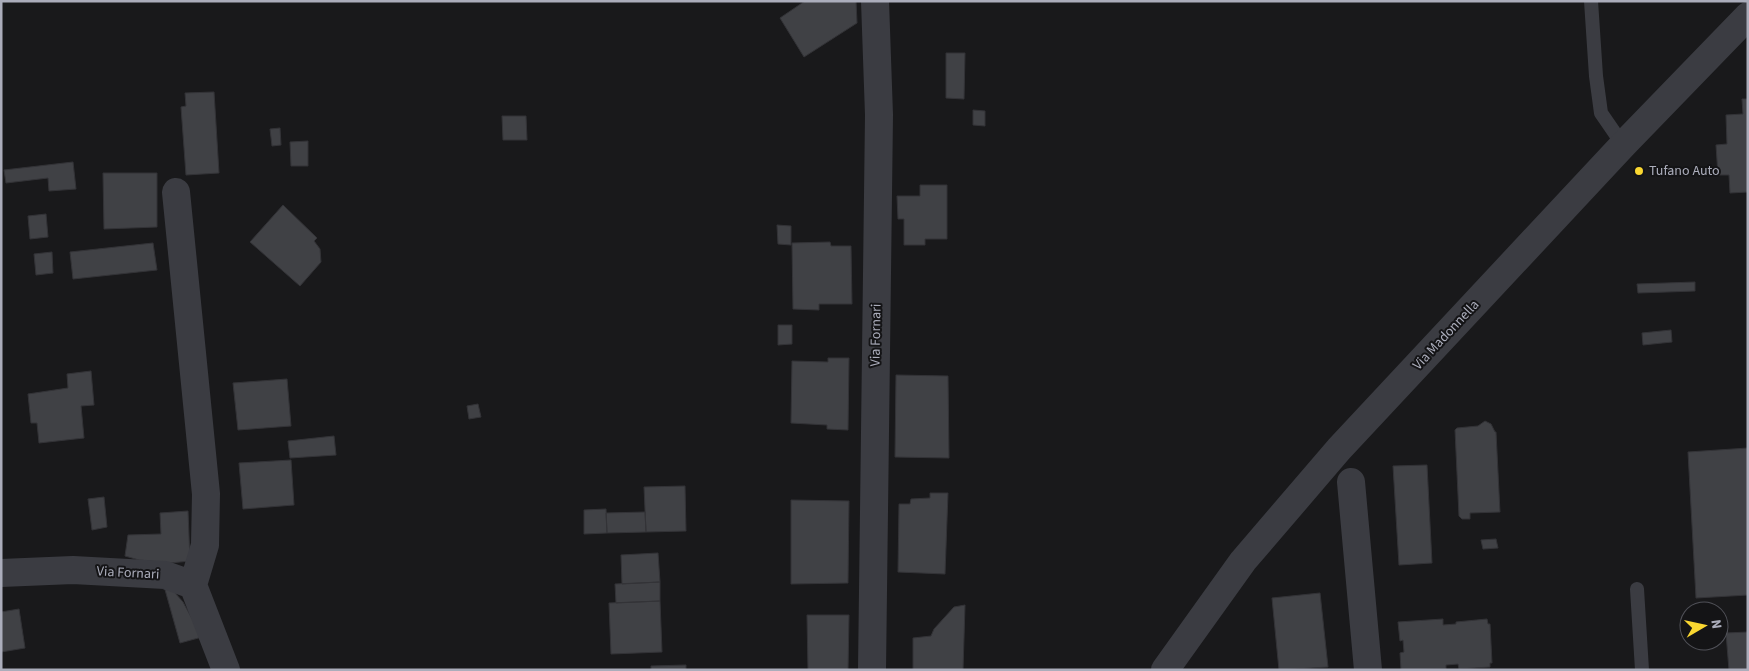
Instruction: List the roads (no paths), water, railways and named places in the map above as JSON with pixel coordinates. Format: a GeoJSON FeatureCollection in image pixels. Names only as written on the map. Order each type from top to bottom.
{"type":"FeatureCollection","features":[{"type":"Feature","properties":{"kind":"street","name":"Via Fornari"},"geometry":{"type":"LineString","coordinates":[[872,670],[879,115],[875,1]]}},
{"type":"Feature","properties":{"kind":"street","name":"Via Madonnella"},"geometry":{"type":"LineString","coordinates":[[1165,670],[1243,561],[1339,449],[1623,145],[1748,16]]}},
{"type":"Feature","properties":{"kind":"street"},"geometry":{"type":"LineString","coordinates":[[176,192],[206,494],[205,545],[193,585],[226,670]]}},
{"type":"Feature","properties":{"kind":"street"},"geometry":{"type":"LineString","coordinates":[[1351,482],[1368,670]]}},
{"type":"Feature","properties":{"kind":"street","name":"Via Fornari"},"geometry":{"type":"LineString","coordinates":[[1,573],[74,570],[165,575],[193,585]]}},
{"type":"Feature","properties":{"kind":"lane"},"geometry":{"type":"LineString","coordinates":[[1591,1],[1596,76],[1601,114],[1623,145]]}},
{"type":"Feature","properties":{"kind":"lane"},"geometry":{"type":"LineString","coordinates":[[1637,589],[1642,670]]}},
{"type":"Feature","properties":{"kind":"place","name":"Tufano Auto"},"geometry":{"type":"Point","coordinates":[1639,171]}}]}
